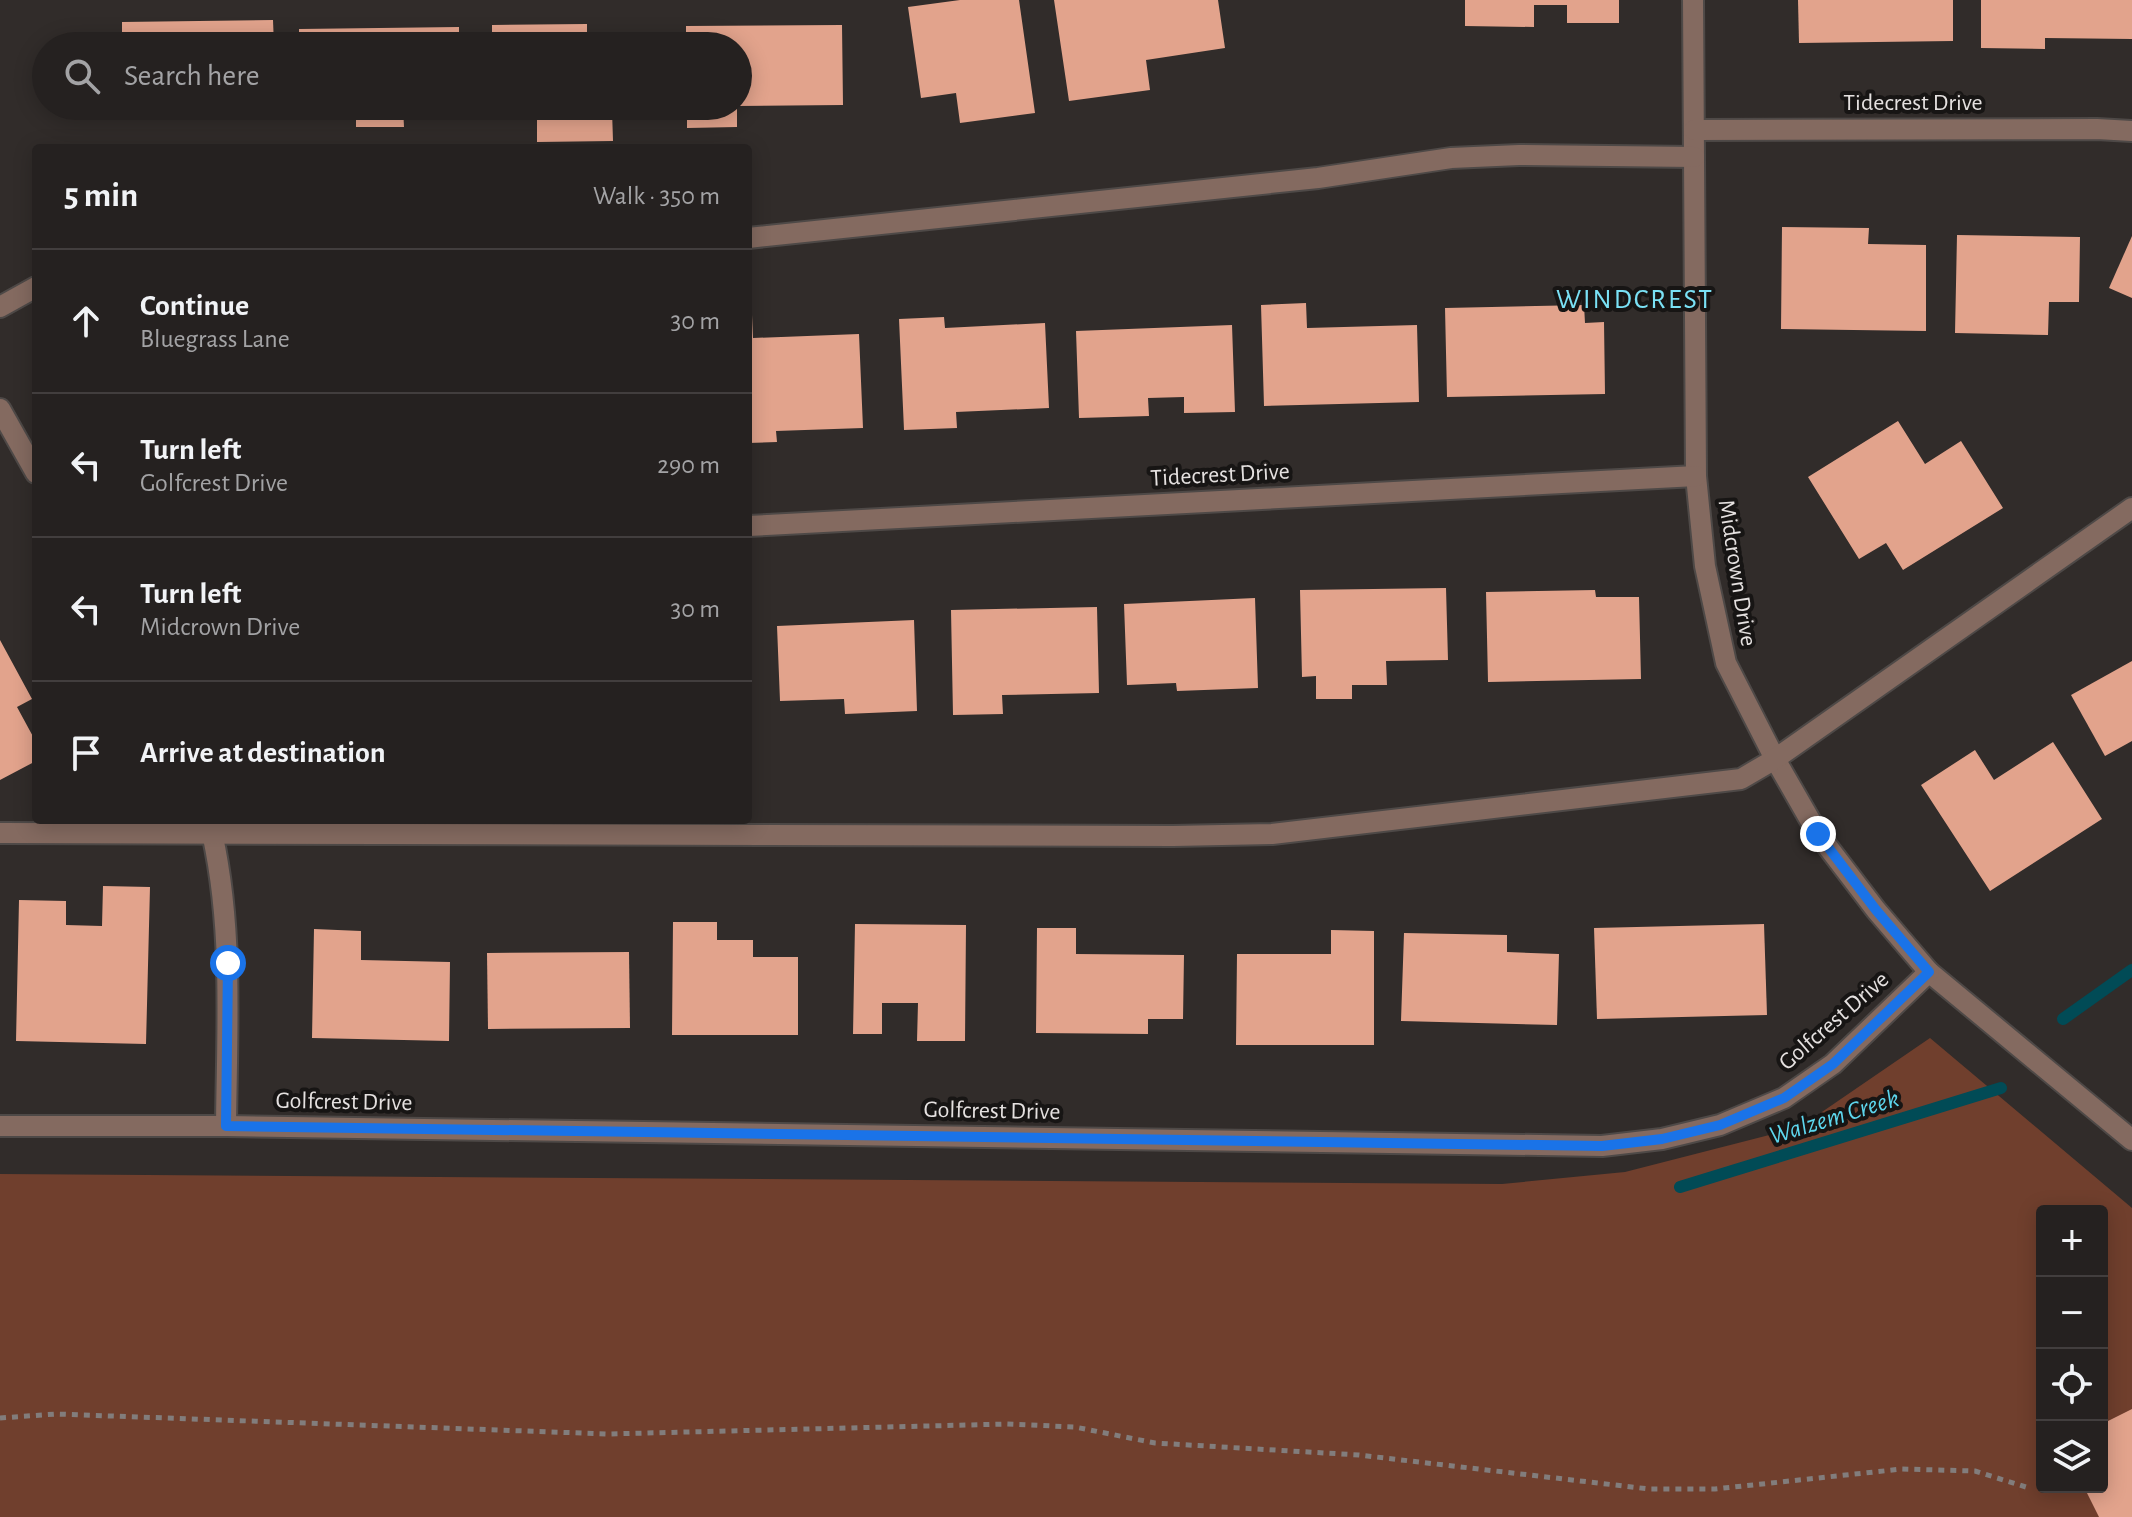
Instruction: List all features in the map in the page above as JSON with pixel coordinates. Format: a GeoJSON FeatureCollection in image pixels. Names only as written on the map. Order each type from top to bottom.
{"type":"FeatureCollection","features":[{"type":"Feature","properties":{"kind":"street","name":"Midcrown Drive"},"geometry":{"type":"LineString","coordinates":[[1693,0],[1696,476],[1705,566],[1726,663],[1818,834],[1876,910],[1929,972],[2132,1140]]}},
{"type":"Feature","properties":{"kind":"street","name":"Tidecrest Drive"},"geometry":{"type":"LineString","coordinates":[[1694,130],[2132,131]]}},
{"type":"Feature","properties":{"kind":"street"},"geometry":{"type":"LineString","coordinates":[[752,238],[1318,178],[1451,158],[1519,155],[1694,157]]}},
{"type":"Feature","properties":{"kind":"street"},"geometry":{"type":"LineString","coordinates":[[0,307],[32,289]]}},
{"type":"Feature","properties":{"kind":"street"},"geometry":{"type":"LineString","coordinates":[[0,409],[32,466]]}},
{"type":"Feature","properties":{"kind":"street","name":"Tidecrest Drive"},"geometry":{"type":"LineString","coordinates":[[752,526],[1696,476]]}},
{"type":"Feature","properties":{"kind":"street"},"geometry":{"type":"LineString","coordinates":[[0,833],[211,827],[1173,836],[1272,834],[1741,779],[1775,759],[2132,508]]}},
{"type":"Feature","properties":{"kind":"street"},"geometry":{"type":"LineString","coordinates":[[211,827],[225,908],[228,963],[226,1126]]}},
{"type":"Feature","properties":{"kind":"street","name":"Golfcrest Drive"},"geometry":{"type":"LineString","coordinates":[[0,1126],[226,1126],[1602,1146],[1662,1139],[1720,1125],[1784,1098],[1833,1064],[1929,972]]}},
{"type":"Feature","properties":{"kind":"path"},"geometry":{"type":"LineString","coordinates":[[0,1418],[56,1414],[608,1434],[1007,1424],[1075,1427],[1155,1443],[1359,1455],[1649,1489],[1715,1489],[1902,1469],[1975,1471],[2029,1488]]}},
{"type":"Feature","properties":{"kind":"shaded area"},"geometry":{"type":"Polygon","coordinates":[[[1930,1038],[2132,1208],[2132,1517],[0,1517],[0,1174],[1502,1184],[1625,1172],[1800,1127],[1930,1038]]]}},
{"type":"Feature","properties":{"kind":"building"},"geometry":{"type":"Polygon","coordinates":[[[960,0],[1019,0],[1035,113],[960,123],[956,93],[921,98],[908,7],[960,0]]]}},
{"type":"Feature","properties":{"kind":"building"},"geometry":{"type":"Polygon","coordinates":[[[1054,0],[1218,0],[1225,48],[1146,60],[1150,90],[1069,101],[1054,0]]]}},
{"type":"Feature","properties":{"kind":"building"},"geometry":{"type":"Polygon","coordinates":[[[1465,0],[1619,0],[1619,23],[1567,23],[1567,5],[1534,5],[1534,27],[1465,26],[1465,0]]]}},
{"type":"Feature","properties":{"kind":"building"},"geometry":{"type":"Polygon","coordinates":[[[1798,0],[1953,0],[1953,41],[1799,43],[1798,0]]]}},
{"type":"Feature","properties":{"kind":"building"},"geometry":{"type":"Polygon","coordinates":[[[1981,0],[2132,0],[2132,39],[2045,38],[2045,49],[1981,48],[1981,0]]]}},
{"type":"Feature","properties":{"kind":"building"},"geometry":{"type":"Polygon","coordinates":[[[273,20],[273,32],[122,32],[122,22],[273,20]]]}},
{"type":"Feature","properties":{"kind":"building"},"geometry":{"type":"Polygon","coordinates":[[[587,24],[587,32],[492,32],[492,25],[587,24]]]}},
{"type":"Feature","properties":{"kind":"building"},"geometry":{"type":"Polygon","coordinates":[[[842,25],[843,105],[752,106],[752,32],[686,32],[686,26],[842,25]]]}},
{"type":"Feature","properties":{"kind":"building"},"geometry":{"type":"Polygon","coordinates":[[[459,27],[459,32],[299,32],[299,29],[459,27]]]}},
{"type":"Feature","properties":{"kind":"building"},"geometry":{"type":"Polygon","coordinates":[[[356,120],[404,120],[404,127],[356,127],[356,120]]]}},
{"type":"Feature","properties":{"kind":"building"},"geometry":{"type":"Polygon","coordinates":[[[537,120],[612,120],[613,141],[537,142],[537,120]]]}},
{"type":"Feature","properties":{"kind":"building"},"geometry":{"type":"Polygon","coordinates":[[[687,120],[737,120],[737,127],[687,128],[687,120]]]}},
{"type":"Feature","properties":{"kind":"building"},"geometry":{"type":"Polygon","coordinates":[[[1782,227],[1869,228],[1868,244],[1926,245],[1926,331],[1781,329],[1782,227]]]}},
{"type":"Feature","properties":{"kind":"building"},"geometry":{"type":"Polygon","coordinates":[[[1957,235],[2080,237],[2079,302],[2049,302],[2048,335],[1955,333],[1957,235]]]}},
{"type":"Feature","properties":{"kind":"building"},"geometry":{"type":"Polygon","coordinates":[[[2132,236],[2132,298],[2109,288],[2132,236]]]}},
{"type":"Feature","properties":{"kind":"building"},"geometry":{"type":"Polygon","coordinates":[[[1306,303],[1307,328],[1417,325],[1419,402],[1264,406],[1261,305],[1306,303]]]}},
{"type":"Feature","properties":{"kind":"building"},"geometry":{"type":"Polygon","coordinates":[[[1584,305],[1585,323],[1604,322],[1605,394],[1447,397],[1445,308],[1584,305]]]}},
{"type":"Feature","properties":{"kind":"building"},"geometry":{"type":"Polygon","coordinates":[[[752,315],[753,338],[859,334],[863,428],[776,431],[777,442],[752,443],[752,315]]]}},
{"type":"Feature","properties":{"kind":"building"},"geometry":{"type":"Polygon","coordinates":[[[944,317],[945,328],[1045,323],[1049,408],[956,412],[957,428],[904,430],[899,319],[944,317]]]}},
{"type":"Feature","properties":{"kind":"building"},"geometry":{"type":"Polygon","coordinates":[[[1232,325],[1235,412],[1184,413],[1184,397],[1148,398],[1149,416],[1079,418],[1076,331],[1232,325]]]}},
{"type":"Feature","properties":{"kind":"building"},"geometry":{"type":"Polygon","coordinates":[[[1898,421],[1925,464],[1961,441],[2003,508],[1903,570],[1886,543],[1859,559],[1808,477],[1898,421]]]}},
{"type":"Feature","properties":{"kind":"building"},"geometry":{"type":"Polygon","coordinates":[[[1446,588],[1448,660],[1386,661],[1387,685],[1352,685],[1352,699],[1316,699],[1316,676],[1302,677],[1300,590],[1446,588]]]}},
{"type":"Feature","properties":{"kind":"building"},"geometry":{"type":"Polygon","coordinates":[[[1595,590],[1596,597],[1639,597],[1641,679],[1488,682],[1486,592],[1595,590]]]}},
{"type":"Feature","properties":{"kind":"building"},"geometry":{"type":"Polygon","coordinates":[[[1255,598],[1258,688],[1177,691],[1176,683],[1127,685],[1124,604],[1255,598]]]}},
{"type":"Feature","properties":{"kind":"building"},"geometry":{"type":"Polygon","coordinates":[[[1097,607],[1099,693],[1002,695],[1003,714],[953,715],[951,610],[1097,607]]]}},
{"type":"Feature","properties":{"kind":"building"},"geometry":{"type":"Polygon","coordinates":[[[914,620],[917,711],[845,714],[844,699],[780,701],[777,626],[914,620]]]}},
{"type":"Feature","properties":{"kind":"building"},"geometry":{"type":"Polygon","coordinates":[[[0,640],[32,699],[17,707],[32,735],[32,763],[0,780],[0,640]]]}},
{"type":"Feature","properties":{"kind":"building"},"geometry":{"type":"Polygon","coordinates":[[[2132,661],[2132,741],[2105,756],[2071,695],[2132,661]]]}},
{"type":"Feature","properties":{"kind":"building"},"geometry":{"type":"Polygon","coordinates":[[[2053,742],[2102,819],[1990,891],[1921,785],[1975,750],[1994,780],[2053,742]]]}},
{"type":"Feature","properties":{"kind":"building"},"geometry":{"type":"Polygon","coordinates":[[[103,886],[150,887],[146,1044],[16,1041],[19,900],[66,901],[66,925],[102,926],[103,886]]]}},
{"type":"Feature","properties":{"kind":"building"},"geometry":{"type":"Polygon","coordinates":[[[673,922],[717,922],[717,940],[753,940],[753,957],[798,957],[798,1035],[672,1035],[673,922]]]}},
{"type":"Feature","properties":{"kind":"building"},"geometry":{"type":"Polygon","coordinates":[[[855,924],[966,925],[965,1041],[917,1041],[918,1003],[882,1003],[882,1034],[853,1034],[855,924]]]}},
{"type":"Feature","properties":{"kind":"building"},"geometry":{"type":"Polygon","coordinates":[[[1764,924],[1767,1015],[1597,1019],[1594,928],[1764,924]]]}},
{"type":"Feature","properties":{"kind":"building"},"geometry":{"type":"Polygon","coordinates":[[[1037,928],[1076,928],[1076,954],[1184,955],[1183,1019],[1148,1019],[1148,1034],[1036,1033],[1037,928]]]}},
{"type":"Feature","properties":{"kind":"building"},"geometry":{"type":"Polygon","coordinates":[[[314,929],[361,931],[361,960],[450,962],[449,1041],[312,1038],[314,929]]]}},
{"type":"Feature","properties":{"kind":"building"},"geometry":{"type":"Polygon","coordinates":[[[1331,930],[1374,931],[1374,1045],[1236,1045],[1237,954],[1331,954],[1331,930]]]}},
{"type":"Feature","properties":{"kind":"building"},"geometry":{"type":"Polygon","coordinates":[[[1404,933],[1507,935],[1507,952],[1559,954],[1557,1025],[1401,1021],[1404,933]]]}},
{"type":"Feature","properties":{"kind":"building"},"geometry":{"type":"Polygon","coordinates":[[[629,952],[630,1028],[488,1029],[487,953],[629,952]]]}},
{"type":"Feature","properties":{"kind":"building"},"geometry":{"type":"Polygon","coordinates":[[[2132,1409],[2132,1517],[2099,1517],[2087,1493],[2108,1493],[2108,1421],[2132,1409]]]}},
{"type":"Feature","properties":{"kind":"waterway","name":"Walzem Creek"},"geometry":{"type":"LineString","coordinates":[[2063,1019],[2132,970]]}},
{"type":"Feature","properties":{"kind":"waterway","name":"Walzem Creek"},"geometry":{"type":"LineString","coordinates":[[1680,1187],[2001,1088]]}},
{"type":"Feature","properties":{"kind":"district","name":"WINDCREST"},"geometry":{"type":"Point","coordinates":[1635,300]}},
{"type":"Feature","properties":{"kind":"route"},"geometry":{"type":"LineString","coordinates":[[228,963],[226,1126],[1602,1146],[1662,1139],[1720,1125],[1784,1098],[1833,1064],[1929,972],[1876,910],[1818,834]]}}]}
